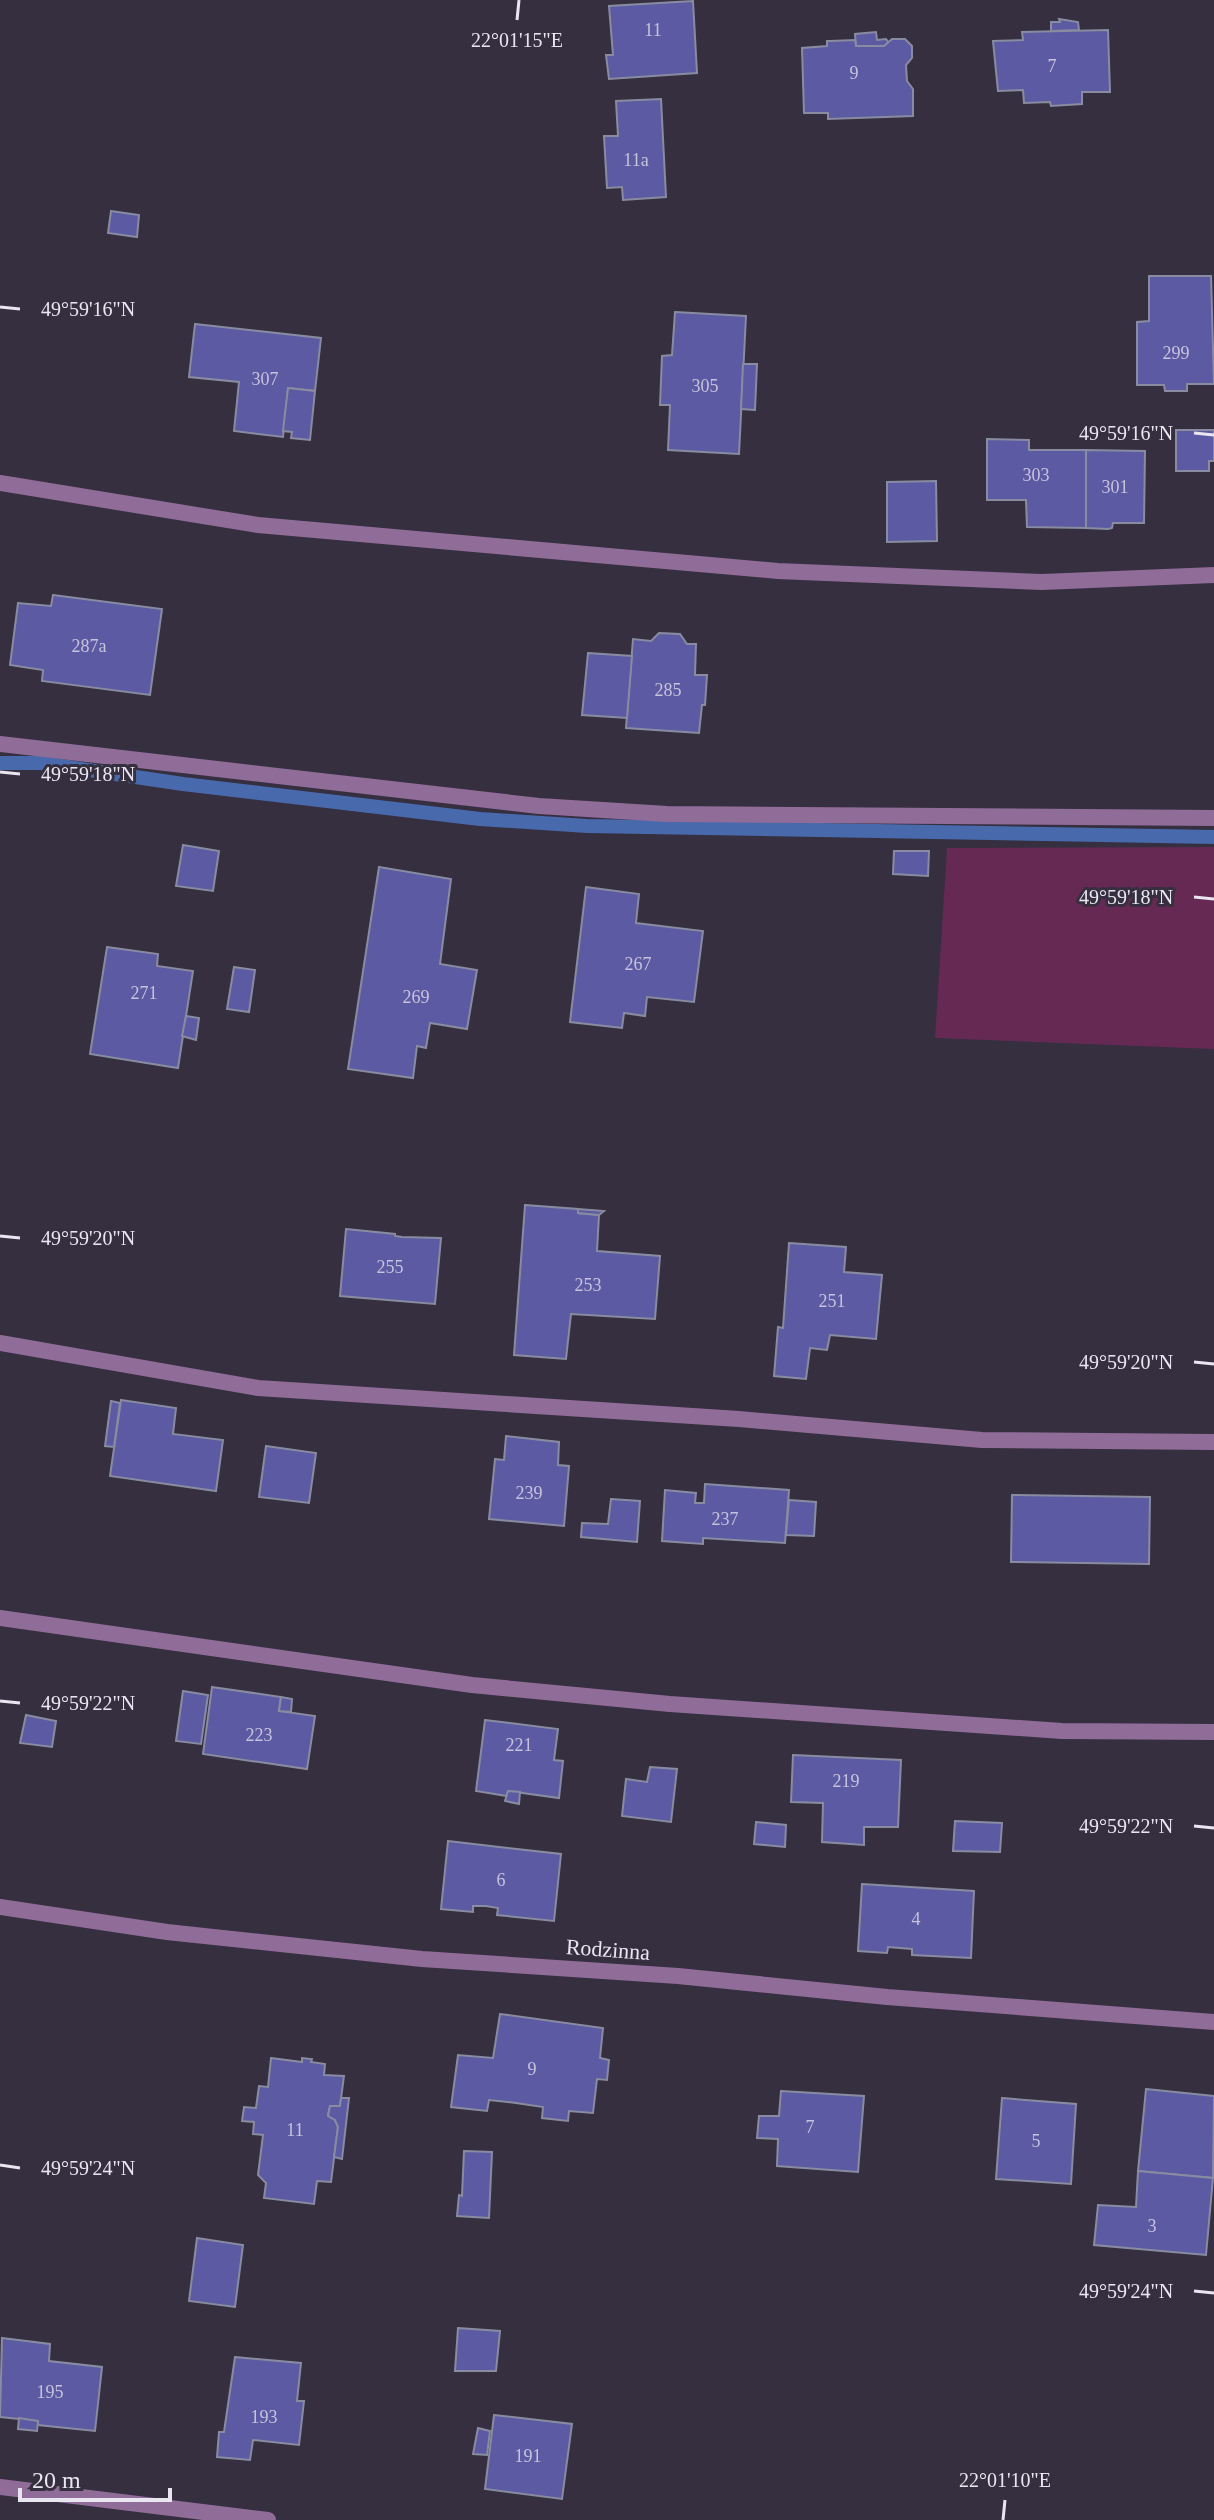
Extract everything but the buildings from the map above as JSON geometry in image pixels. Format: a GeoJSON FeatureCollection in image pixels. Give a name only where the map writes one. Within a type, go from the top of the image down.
{"type":"FeatureCollection","features":[{"type":"Feature","properties":{"kind":"street"},"geometry":{"type":"LineString","coordinates":[[0,483],[258,525],[778,571],[1042,582],[1214,575]]}},
{"type":"Feature","properties":{"kind":"street"},"geometry":{"type":"LineString","coordinates":[[0,744],[539,806],[667,814],[1214,818]]}},
{"type":"Feature","properties":{"kind":"street"},"geometry":{"type":"LineString","coordinates":[[0,1343],[258,1388],[739,1419],[982,1440],[1214,1442]]}},
{"type":"Feature","properties":{"kind":"street"},"geometry":{"type":"LineString","coordinates":[[0,1618],[472,1685],[655,1703],[1062,1731],[1214,1732]]}},
{"type":"Feature","properties":{"kind":"street","name":"Rodzinna"},"geometry":{"type":"LineString","coordinates":[[0,1907],[167,1932],[422,1959],[678,1976],[887,1997],[1214,2022]]}},
{"type":"Feature","properties":{"kind":"street"},"geometry":{"type":"LineString","coordinates":[[0,2487],[268,2520]]}},
{"type":"Feature","properties":{"kind":"shaded area"},"geometry":{"type":"Polygon","coordinates":[[[1214,847],[1214,1049],[935,1038],[947,848],[1214,847]]]}},
{"type":"Feature","properties":{"kind":"waterway"},"geometry":{"type":"LineString","coordinates":[[0,763],[41,763],[183,784],[480,819],[587,826],[1214,837]]}}]}
